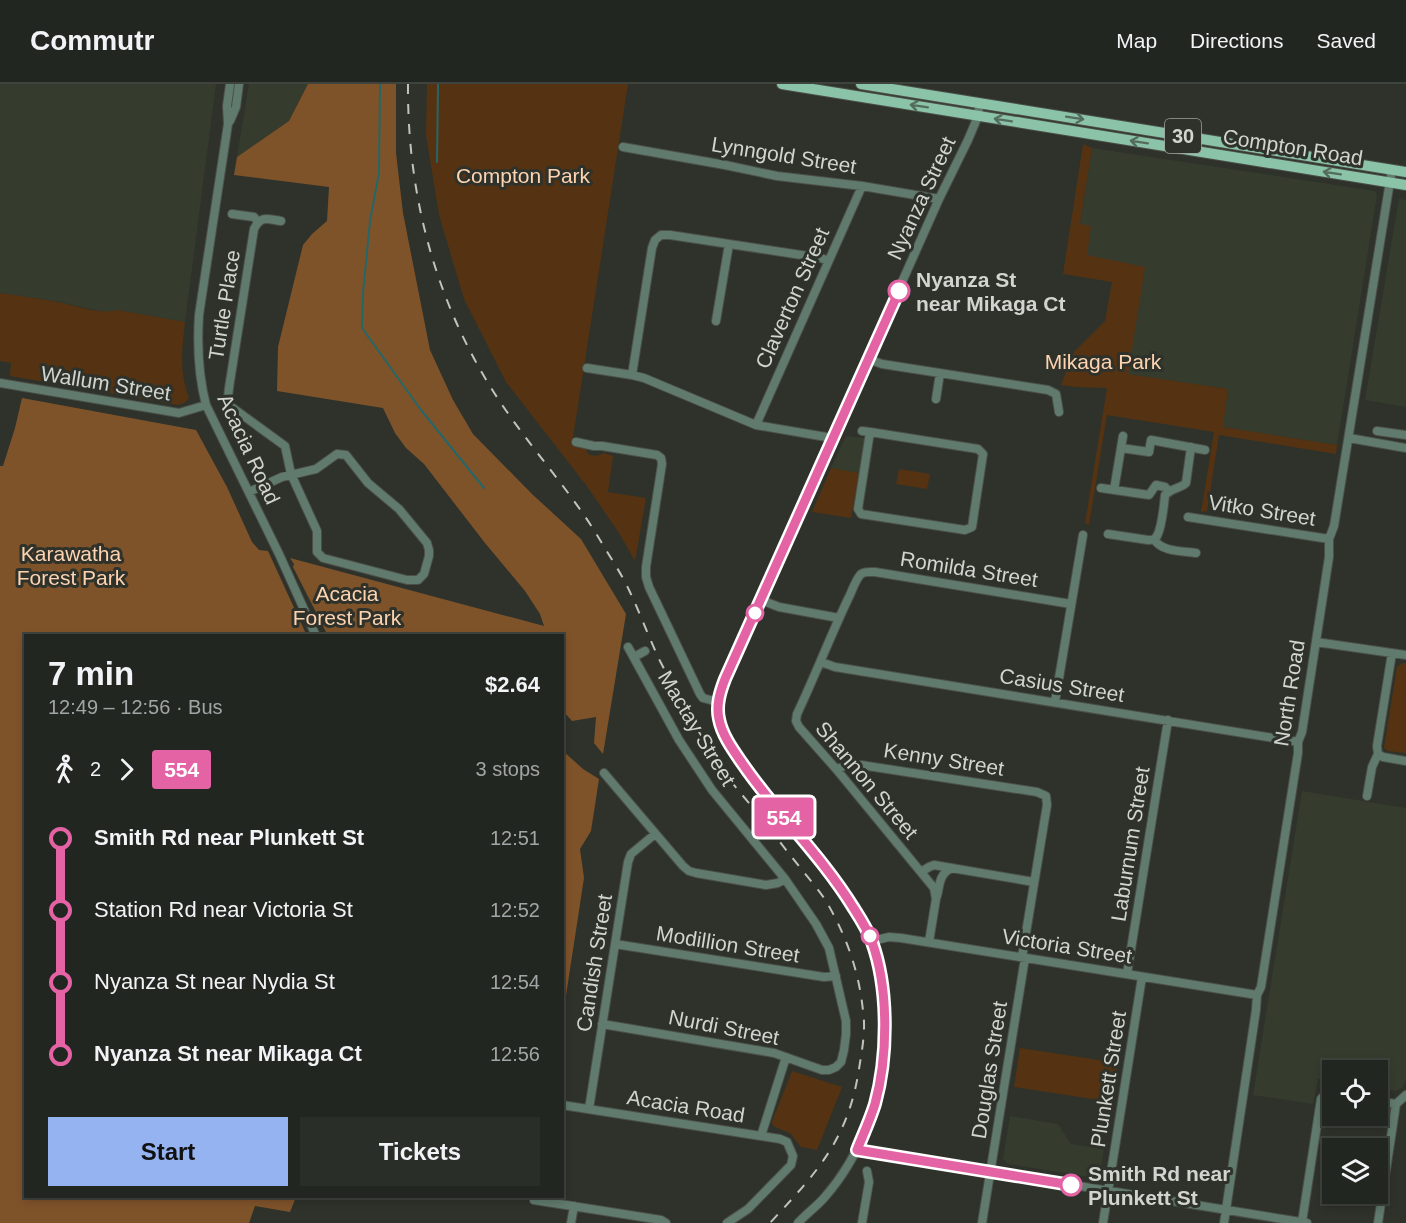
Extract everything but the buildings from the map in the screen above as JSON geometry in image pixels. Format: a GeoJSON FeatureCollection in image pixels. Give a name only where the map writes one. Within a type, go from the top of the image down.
{"type":"FeatureCollection","features":[{"type":"Feature","properties":{"kind":"main road","name":"Compton Road"},"geometry":{"type":"LineString","coordinates":[[782,84],[1406,185]]}},
{"type":"Feature","properties":{"kind":"main road","name":"Compton Road"},"geometry":{"type":"LineString","coordinates":[[861,84],[1406,172]]}},
{"type":"Feature","properties":{"kind":"street","name":"Acacia Road"},"geometry":{"type":"LineString","coordinates":[[230,84],[227,106],[228,124],[198,329],[198,368],[206,405],[286,568],[315,634]]}},
{"type":"Feature","properties":{"kind":"street","name":"Acacia Road"},"geometry":{"type":"LineString","coordinates":[[228,124],[236,107],[239,84]]}},
{"type":"Feature","properties":{"kind":"street","name":"Nyanza Street"},"geometry":{"type":"LineString","coordinates":[[718,702],[725,679],[832,438],[939,199],[968,140],[980,104]]}},
{"type":"Feature","properties":{"kind":"street","name":"Lynngold Street"},"geometry":{"type":"LineString","coordinates":[[623,147],[777,176],[862,186],[939,199]]}},
{"type":"Feature","properties":{"kind":"street","name":"North Road"},"geometry":{"type":"LineString","coordinates":[[1224,1223],[1257,995],[1261,987],[1298,742],[1302,732],[1316,642],[1329,557],[1329,539],[1334,526],[1349,438],[1392,169]]}},
{"type":"Feature","properties":{"kind":"street","name":"Claverton Street"},"geometry":{"type":"LineString","coordinates":[[756,425],[862,186]]}},
{"type":"Feature","properties":{"kind":"street"},"geometry":{"type":"LineString","coordinates":[[232,214],[254,217],[258,222],[264,219],[281,221]]}},
{"type":"Feature","properties":{"kind":"street","name":"Turtle Place"},"geometry":{"type":"LineString","coordinates":[[258,222],[254,229],[228,403],[233,410],[285,446],[291,474]]}},
{"type":"Feature","properties":{"kind":"street"},"geometry":{"type":"LineString","coordinates":[[632,375],[652,248],[655,240],[661,235],[821,258],[828,261]]}},
{"type":"Feature","properties":{"kind":"street"},"geometry":{"type":"LineString","coordinates":[[716,321],[729,244]]}},
{"type":"Feature","properties":{"kind":"street"},"geometry":{"type":"LineString","coordinates":[[868,359],[882,364],[940,374],[1048,390],[1056,394],[1059,412]]}},
{"type":"Feature","properties":{"kind":"street"},"geometry":{"type":"LineString","coordinates":[[587,368],[644,378],[756,425],[832,438]]}},
{"type":"Feature","properties":{"kind":"street"},"geometry":{"type":"LineString","coordinates":[[936,399],[940,374]]}},
{"type":"Feature","properties":{"kind":"street","name":"Wallum Street"},"geometry":{"type":"LineString","coordinates":[[0,383],[179,413],[206,405]]}},
{"type":"Feature","properties":{"kind":"street"},"geometry":{"type":"LineString","coordinates":[[1377,430],[1406,435]]}},
{"type":"Feature","properties":{"kind":"street"},"geometry":{"type":"LineString","coordinates":[[866,432],[981,451],[983,454],[972,526],[965,530],[861,514],[858,509],[866,432]]}},
{"type":"Feature","properties":{"kind":"street"},"geometry":{"type":"LineString","coordinates":[[1114,490],[1123,436]]}},
{"type":"Feature","properties":{"kind":"street"},"geometry":{"type":"LineString","coordinates":[[1349,438],[1406,448]]}},
{"type":"Feature","properties":{"kind":"street"},"geometry":{"type":"LineString","coordinates":[[1121,448],[1149,452],[1151,440],[1205,450]]}},
{"type":"Feature","properties":{"kind":"street"},"geometry":{"type":"LineString","coordinates":[[576,442],[657,455],[661,458],[662,464],[646,567],[649,587],[700,694],[703,698],[718,702],[719,721],[733,750],[767,797],[832,876],[860,918],[872,941],[880,974],[884,1014],[883,1060],[874,1106],[857,1150],[823,1198],[798,1223]]}},
{"type":"Feature","properties":{"kind":"street"},"geometry":{"type":"LineString","coordinates":[[1108,534],[1148,540],[1157,536],[1165,495],[1186,483],[1191,447]]}},
{"type":"Feature","properties":{"kind":"street"},"geometry":{"type":"LineString","coordinates":[[249,492],[282,477],[291,474],[316,469],[337,454],[346,455],[368,483],[399,509],[427,543],[429,556],[421,578],[407,580],[319,555],[316,549],[317,531],[291,474]]}},
{"type":"Feature","properties":{"kind":"street"},"geometry":{"type":"LineString","coordinates":[[1101,488],[1149,495],[1156,485],[1165,487],[1169,491]]}},
{"type":"Feature","properties":{"kind":"street","name":"Vitko Street"},"geometry":{"type":"LineString","coordinates":[[1188,517],[1329,539]]}},
{"type":"Feature","properties":{"kind":"street"},"geometry":{"type":"LineString","coordinates":[[1056,702],[1083,535]]}},
{"type":"Feature","properties":{"kind":"street"},"geometry":{"type":"LineString","coordinates":[[1154,539],[1161,548],[1196,553]]}},
{"type":"Feature","properties":{"kind":"street","name":"Romilda Street"},"geometry":{"type":"LineString","coordinates":[[862,573],[875,572],[1071,604]]}},
{"type":"Feature","properties":{"kind":"street","name":"Shannon Street"},"geometry":{"type":"LineString","coordinates":[[862,573],[839,618],[796,721],[924,875],[935,889],[936,899]]}},
{"type":"Feature","properties":{"kind":"street"},"geometry":{"type":"LineString","coordinates":[[760,600],[779,607],[839,618]]}},
{"type":"Feature","properties":{"kind":"street"},"geometry":{"type":"LineString","coordinates":[[1316,642],[1406,655]]}},
{"type":"Feature","properties":{"kind":"street","name":"Mactay Street"},"geometry":{"type":"LineString","coordinates":[[628,647],[680,740],[712,790],[785,879],[824,938],[832,958],[846,1021],[844,1050],[841,1062],[836,1067]]}},
{"type":"Feature","properties":{"kind":"street","name":"Mactay Street"},"geometry":{"type":"LineString","coordinates":[[634,657],[645,651]]}},
{"type":"Feature","properties":{"kind":"street"},"geometry":{"type":"LineString","coordinates":[[1367,796],[1372,766],[1378,754],[1377,746],[1392,653]]}},
{"type":"Feature","properties":{"kind":"street","name":"Casius Street"},"geometry":{"type":"LineString","coordinates":[[821,662],[835,667],[1298,742]]}},
{"type":"Feature","properties":{"kind":"street","name":"Laburnum Street"},"geometry":{"type":"LineString","coordinates":[[1127,974],[1168,720]]}},
{"type":"Feature","properties":{"kind":"street"},"geometry":{"type":"LineString","coordinates":[[1378,754],[1406,761]]}},
{"type":"Feature","properties":{"kind":"street","name":"Kenny Street"},"geometry":{"type":"LineString","coordinates":[[837,770],[845,765],[861,765],[1037,792],[1046,796]]}},
{"type":"Feature","properties":{"kind":"street"},"geometry":{"type":"LineString","coordinates":[[604,773],[689,871],[766,885],[785,879]]}},
{"type":"Feature","properties":{"kind":"street","name":"Douglas Street"},"geometry":{"type":"LineString","coordinates":[[982,1223],[1047,805],[1046,796]]}},
{"type":"Feature","properties":{"kind":"street","name":"Candish Street"},"geometry":{"type":"LineString","coordinates":[[589,1109],[628,862],[631,854],[655,834]]}},
{"type":"Feature","properties":{"kind":"street"},"geometry":{"type":"LineString","coordinates":[[910,858],[919,863],[1034,882]]}},
{"type":"Feature","properties":{"kind":"street"},"geometry":{"type":"LineString","coordinates":[[924,875],[929,867],[934,865]]}},
{"type":"Feature","properties":{"kind":"street"},"geometry":{"type":"LineString","coordinates":[[924,875],[950,868]]}},
{"type":"Feature","properties":{"kind":"street"},"geometry":{"type":"LineString","coordinates":[[929,942],[942,875],[950,868]]}},
{"type":"Feature","properties":{"kind":"street","name":"Victoria Street"},"geometry":{"type":"LineString","coordinates":[[872,941],[889,937],[929,942],[1257,995]]}},
{"type":"Feature","properties":{"kind":"street","name":"Modillion Street"},"geometry":{"type":"LineString","coordinates":[[615,944],[824,977],[836,976]]}},
{"type":"Feature","properties":{"kind":"street","name":"Plunkett Street"},"geometry":{"type":"LineString","coordinates":[[1103,1223],[1142,977]]}},
{"type":"Feature","properties":{"kind":"street","name":"Nurdi Street"},"geometry":{"type":"LineString","coordinates":[[602,1024],[774,1053],[822,1070],[836,1067]]}},
{"type":"Feature","properties":{"kind":"street"},"geometry":{"type":"LineString","coordinates":[[761,1136],[786,1057]]}},
{"type":"Feature","properties":{"kind":"street"},"geometry":{"type":"LineString","coordinates":[[1378,1223],[1396,1104],[1406,1095]]}},
{"type":"Feature","properties":{"kind":"street"},"geometry":{"type":"LineString","coordinates":[[857,1150],[1304,1223],[1322,1098]]}},
{"type":"Feature","properties":{"kind":"street"},"geometry":{"type":"LineString","coordinates":[[1388,1103],[1396,1104]]}},
{"type":"Feature","properties":{"kind":"street","name":"Acacia Road"},"geometry":{"type":"LineString","coordinates":[[564,1105],[780,1139],[787,1142],[793,1156],[791,1166],[748,1209],[727,1223]]}},
{"type":"Feature","properties":{"kind":"street"},"geometry":{"type":"LineString","coordinates":[[862,1223],[868,1182],[867,1171]]}},
{"type":"Feature","properties":{"kind":"street"},"geometry":{"type":"LineString","coordinates":[[534,1200],[661,1220],[666,1223]]}},
{"type":"Feature","properties":{"kind":"street"},"geometry":{"type":"LineString","coordinates":[[571,1223],[574,1206]]}},
{"type":"Feature","properties":{"kind":"shaded area"},"geometry":{"type":"Polygon","coordinates":[[[0,84],[216,84],[185,322],[117,310],[100,311],[55,301],[0,293],[0,84]]]}},
{"type":"Feature","properties":{"kind":"shaded area"},"geometry":{"type":"Polygon","coordinates":[[[249,84],[308,84],[289,121],[237,157],[249,84]]]}},
{"type":"Feature","properties":{"kind":"shaded area"},"geometry":{"type":"Polygon","coordinates":[[[1092,148],[1375,191],[1377,195],[1337,445],[1222,427],[1228,389],[1127,374],[1145,267],[1087,256],[1080,225],[1092,148]]]}},
{"type":"Feature","properties":{"kind":"shaded area"},"geometry":{"type":"Polygon","coordinates":[[[1399,199],[1406,200],[1406,407],[1365,400],[1399,199]]]}},
{"type":"Feature","properties":{"kind":"shaded area"},"geometry":{"type":"Polygon","coordinates":[[[846,436],[865,438],[859,473],[831,468],[846,436]]]}},
{"type":"Feature","properties":{"kind":"shaded area"},"geometry":{"type":"Polygon","coordinates":[[[1302,791],[1406,808],[1406,1079],[1403,1087],[1396,1091],[1388,1090],[1388,1060],[1322,1060],[1322,1080],[1318,1079],[1313,1104],[1253,1095],[1302,791]]]}},
{"type":"Feature","properties":{"kind":"shaded area"},"geometry":{"type":"Polygon","coordinates":[[[1010,1116],[1058,1124],[1071,1144],[1104,1149],[1100,1175],[1096,1178],[1008,1164],[1003,1159],[1010,1116]]]}},
{"type":"Feature","properties":{"kind":"green space","name":"Acacia Forest Park"},"geometry":{"type":"Polygon","coordinates":[[[308,84],[396,84],[396,153],[403,213],[430,350],[453,400],[473,434],[532,494],[581,539],[626,614],[603,754],[594,743],[596,717],[572,721],[564,712],[564,634],[327,634],[293,567],[294,564],[290,558],[544,626],[540,614],[525,591],[424,464],[406,448],[395,433],[383,408],[277,391],[278,347],[303,245],[327,221],[329,187],[234,175],[237,157],[289,121],[308,84]]]}},
{"type":"Feature","properties":{"kind":"green space","name":"Compton Park"},"geometry":{"type":"Polygon","coordinates":[[[427,84],[628,84],[572,444],[586,447],[587,453],[591,455],[604,453],[613,456],[608,492],[646,498],[635,561],[586,485],[506,382],[464,299],[439,215],[426,135],[427,84]]]}},
{"type":"Feature","properties":{"kind":"green space","name":"Mikaga Park"},"geometry":{"type":"Polygon","coordinates":[[[1083,144],[1092,148],[1080,224],[1091,226],[1087,255],[1145,267],[1128,374],[1228,389],[1223,427],[1337,445],[1336,454],[1219,435],[1207,511],[1201,512],[1214,432],[1107,415],[1089,525],[1085,523],[1107,388],[1061,385],[1073,353],[1105,321],[1112,282],[1063,274],[1083,144]]]}},
{"type":"Feature","properties":{"kind":"green space"},"geometry":{"type":"Polygon","coordinates":[[[0,293],[95,310],[117,310],[185,322],[182,351],[189,398],[179,405],[10,376],[11,363],[0,361],[0,293]]]}},
{"type":"Feature","properties":{"kind":"green space","name":"Karawatha Forest Park"},"geometry":{"type":"Polygon","coordinates":[[[22,398],[196,430],[227,487],[252,542],[259,550],[268,551],[306,634],[24,634],[24,1198],[296,1198],[290,1212],[255,1206],[249,1223],[0,1223],[0,466],[3,466],[22,398]]]}},
{"type":"Feature","properties":{"kind":"green space"},"geometry":{"type":"Polygon","coordinates":[[[831,468],[859,473],[851,518],[812,512],[831,468]]]}},
{"type":"Feature","properties":{"kind":"green space"},"geometry":{"type":"Polygon","coordinates":[[[899,469],[930,474],[927,489],[896,484],[899,469]]]}},
{"type":"Feature","properties":{"kind":"green space"},"geometry":{"type":"Polygon","coordinates":[[[1406,663],[1406,753],[1388,751],[1384,748],[1397,667],[1406,663]]]}},
{"type":"Feature","properties":{"kind":"green space"},"geometry":{"type":"Polygon","coordinates":[[[564,752],[583,769],[599,779],[591,831],[580,849],[584,878],[564,1008],[564,752]]]}},
{"type":"Feature","properties":{"kind":"green space"},"geometry":{"type":"Polygon","coordinates":[[[1020,1048],[1118,1063],[1112,1102],[1014,1087],[1020,1048]]]}},
{"type":"Feature","properties":{"kind":"green space"},"geometry":{"type":"Polygon","coordinates":[[[792,1071],[842,1087],[817,1150],[801,1147],[790,1133],[773,1126],[772,1122],[792,1071]]]}},
{"type":"Feature","properties":{"kind":"waterway"},"geometry":{"type":"LineString","coordinates":[[380,84],[379,173],[370,221],[362,328],[421,410],[484,488]]}},
{"type":"Feature","properties":{"kind":"waterway"},"geometry":{"type":"LineString","coordinates":[[437,162],[438,84]]}},
{"type":"Feature","properties":{"kind":"railway"},"geometry":{"type":"LineString","coordinates":[[408,84],[409,129],[422,217],[433,260],[466,342],[487,381],[512,419],[582,512],[617,568],[660,661],[708,747],[732,783],[823,897],[840,927],[850,954],[858,982],[864,1018],[863,1040],[854,1094],[847,1116],[828,1153],[816,1171],[770,1223]]}},
{"type":"Feature","properties":{"kind":"bus line","name":"554"},"geometry":{"type":"LineString","coordinates":[[899,291],[725,679],[718,702],[719,721],[733,750],[750,774],[842,890],[864,926],[876,953],[884,1014],[883,1060],[874,1106],[857,1150],[1071,1185]]}},
{"type":"Feature","properties":{"kind":"place","name":"Nyanza St near Mikaga Ct"},"geometry":{"type":"Point","coordinates":[899,291]}},
{"type":"Feature","properties":{"kind":"place","name":"Smith Rd near Plunkett St"},"geometry":{"type":"Point","coordinates":[1071,1185]}}]}
